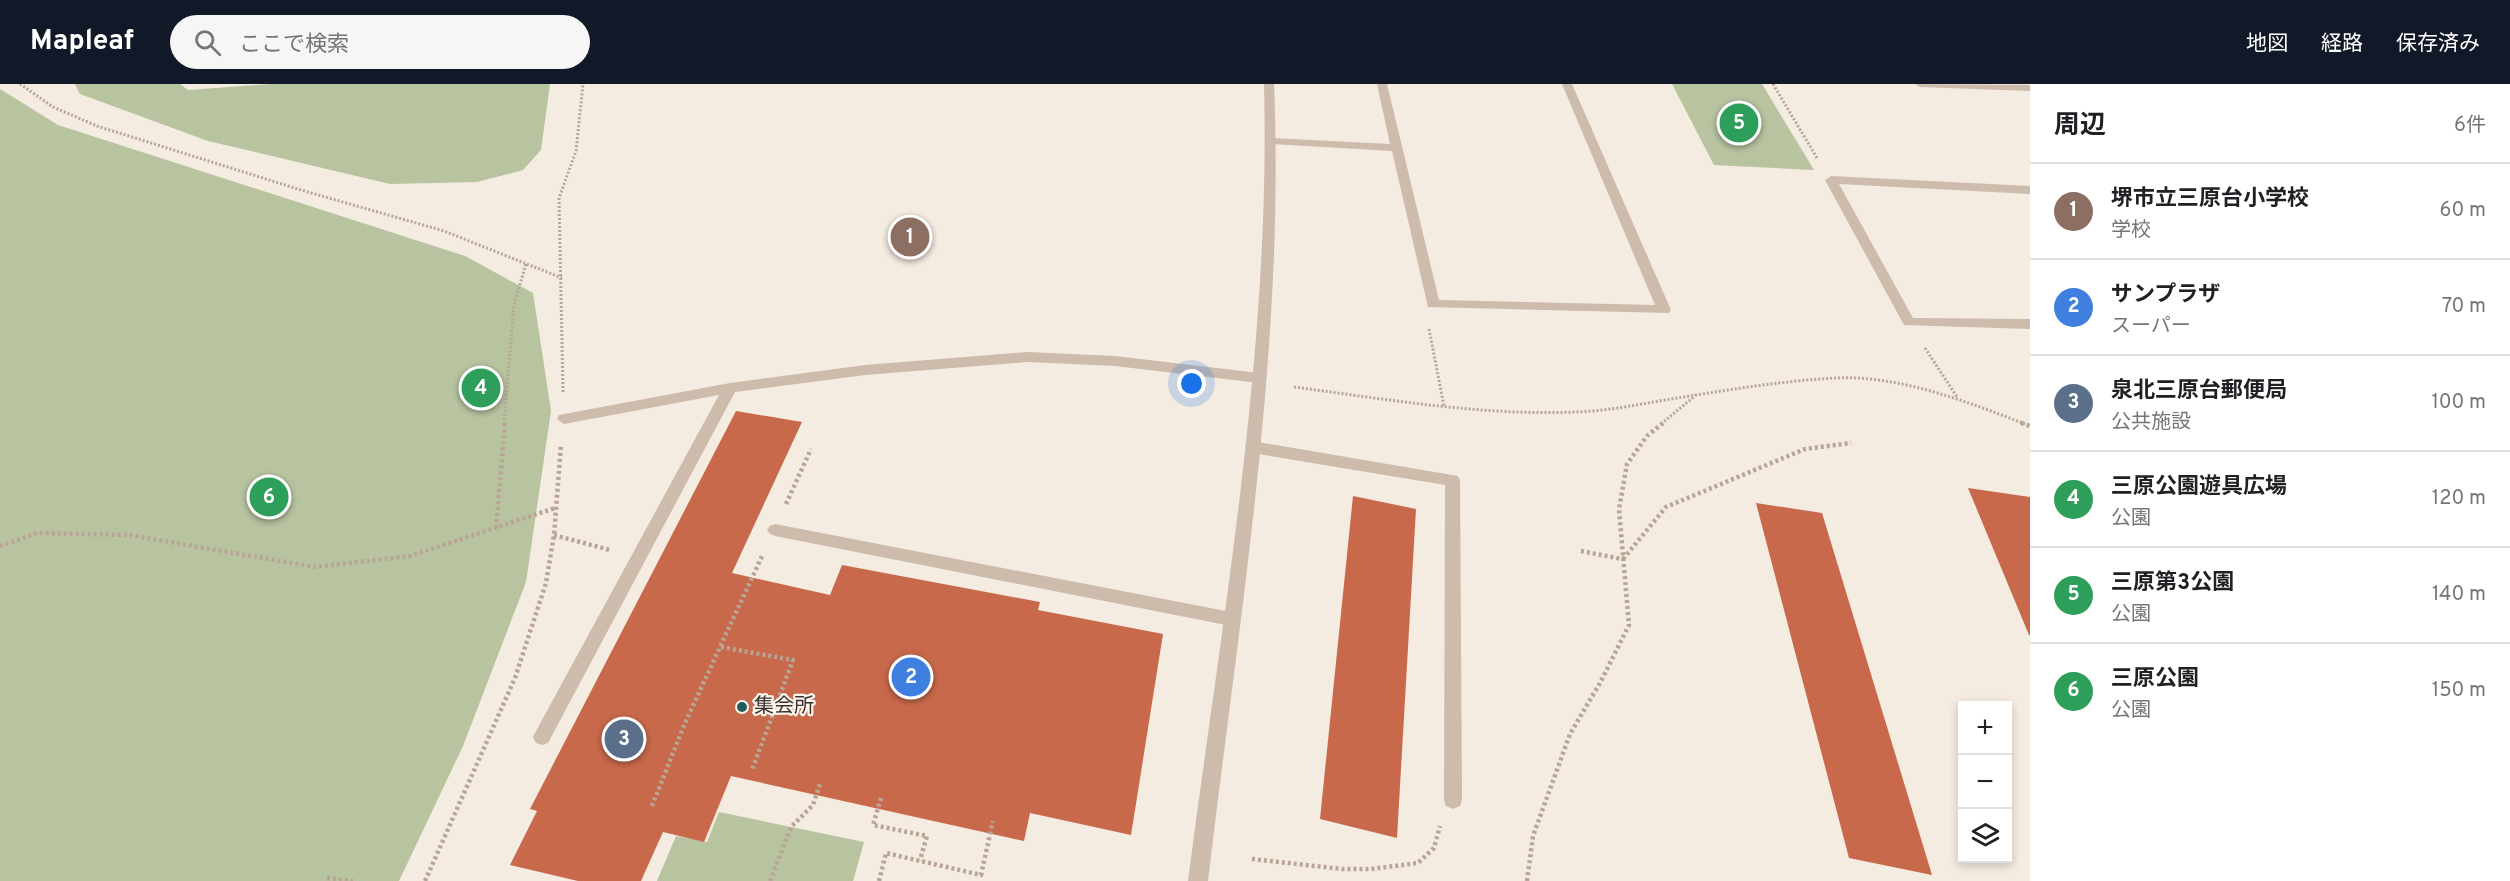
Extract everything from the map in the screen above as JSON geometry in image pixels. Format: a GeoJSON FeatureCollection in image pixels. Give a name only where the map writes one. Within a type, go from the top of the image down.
{"type":"FeatureCollection","features":[{"type":"Feature","properties":{"kind":"street"},"geometry":{"type":"LineString","coordinates":[[1197,881],[1259,378],[1268,268],[1272,141],[1269,84]]}},
{"type":"Feature","properties":{"kind":"street"},"geometry":{"type":"LineString","coordinates":[[1382,84],[1395,148],[1433,303],[1664,310],[1567,84]]}},
{"type":"Feature","properties":{"kind":"street"},"geometry":{"type":"LineString","coordinates":[[1920,84],[2030,88]]}},
{"type":"Feature","properties":{"kind":"street"},"geometry":{"type":"LineString","coordinates":[[1272,141],[1395,148]]}},
{"type":"Feature","properties":{"kind":"street"},"geometry":{"type":"LineString","coordinates":[[1831,180],[2030,190]]}},
{"type":"Feature","properties":{"kind":"street"},"geometry":{"type":"LineString","coordinates":[[1831,180],[1910,322],[2030,324]]}},
{"type":"Feature","properties":{"kind":"street"},"geometry":{"type":"LineString","coordinates":[[564,419],[730,388],[865,370],[1028,357],[1115,362],[1259,378]]}},
{"type":"Feature","properties":{"kind":"street"},"geometry":{"type":"LineString","coordinates":[[542,737],[730,388]]}},
{"type":"Feature","properties":{"kind":"street"},"geometry":{"type":"LineString","coordinates":[[1252,447],[1453,480],[1453,800]]}},
{"type":"Feature","properties":{"kind":"street"},"geometry":{"type":"LineString","coordinates":[[775,530],[1231,619]]}},
{"type":"Feature","properties":{"kind":"path"},"geometry":{"type":"LineString","coordinates":[[20,84],[53,106],[97,126],[302,190],[444,231],[562,278]]}},
{"type":"Feature","properties":{"kind":"path"},"geometry":{"type":"LineString","coordinates":[[425,881],[515,678],[546,583],[554,535],[564,419],[560,198],[576,151],[583,84]]}},
{"type":"Feature","properties":{"kind":"path"},"geometry":{"type":"LineString","coordinates":[[1773,84],[1831,180]]}},
{"type":"Feature","properties":{"kind":"path"},"geometry":{"type":"LineString","coordinates":[[496,528],[514,305],[526,264]]}},
{"type":"Feature","properties":{"kind":"path"},"geometry":{"type":"LineString","coordinates":[[1433,303],[1427,318],[1444,406]]}},
{"type":"Feature","properties":{"kind":"path"},"geometry":{"type":"LineString","coordinates":[[1910,322],[1958,398]]}},
{"type":"Feature","properties":{"kind":"path"},"geometry":{"type":"LineString","coordinates":[[1294,387],[1444,406],[1516,412],[1594,411],[1696,395],[1838,378],[1893,383],[1958,398],[2030,426]]}},
{"type":"Feature","properties":{"kind":"path"},"geometry":{"type":"LineString","coordinates":[[1527,881],[1533,836],[1570,734],[1600,683],[1629,625],[1620,509],[1627,464],[1647,436],[1696,395]]}},
{"type":"Feature","properties":{"kind":"path"},"geometry":{"type":"LineString","coordinates":[[1623,559],[1666,507],[1805,449],[1851,443]]}},
{"type":"Feature","properties":{"kind":"path"},"geometry":{"type":"LineString","coordinates":[[652,806],[685,723],[811,449]]}},
{"type":"Feature","properties":{"kind":"path"},"geometry":{"type":"LineString","coordinates":[[0,546],[37,533],[129,535],[315,567],[410,556],[555,508]]}},
{"type":"Feature","properties":{"kind":"path"},"geometry":{"type":"LineString","coordinates":[[554,535],[595,545]]}},
{"type":"Feature","properties":{"kind":"path"},"geometry":{"type":"LineString","coordinates":[[1581,551],[1623,559]]}},
{"type":"Feature","properties":{"kind":"path"},"geometry":{"type":"LineString","coordinates":[[721,647],[793,660],[752,770]]}},
{"type":"Feature","properties":{"kind":"path"},"geometry":{"type":"LineString","coordinates":[[770,881],[790,827],[813,805],[820,784]]}},
{"type":"Feature","properties":{"kind":"path"},"geometry":{"type":"LineString","coordinates":[[881,798],[873,825],[927,836],[920,860]]}},
{"type":"Feature","properties":{"kind":"path"},"geometry":{"type":"LineString","coordinates":[[1252,859],[1342,869],[1371,869],[1418,863],[1434,848],[1444,808],[1453,800]]}},
{"type":"Feature","properties":{"kind":"path"},"geometry":{"type":"LineString","coordinates":[[879,881],[886,853],[981,875],[993,821]]}},
{"type":"Feature","properties":{"kind":"path"},"geometry":{"type":"LineString","coordinates":[[327,878],[353,881]]}},
{"type":"Feature","properties":{"kind":"green space"},"geometry":{"type":"Polygon","coordinates":[[[75,84],[180,84],[188,90],[270,84],[550,84],[541,150],[523,170],[477,182],[390,184],[208,141],[80,94],[75,84]]]}},
{"type":"Feature","properties":{"kind":"green space"},"geometry":{"type":"Polygon","coordinates":[[[1672,84],[1762,84],[1814,170],[1714,165],[1672,84]]]}},
{"type":"Feature","properties":{"kind":"green space"},"geometry":{"type":"Polygon","coordinates":[[[0,89],[58,125],[465,256],[533,293],[551,411],[526,582],[463,746],[399,881],[0,881],[0,89]]]}},
{"type":"Feature","properties":{"kind":"green space"},"geometry":{"type":"Polygon","coordinates":[[[719,812],[864,842],[853,881],[657,881],[676,836],[707,842],[719,812]]]}},
{"type":"Feature","properties":{"kind":"building"},"geometry":{"type":"Polygon","coordinates":[[[736,411],[802,422],[732,573],[830,595],[842,565],[1040,602],[1038,610],[1163,634],[1131,835],[1030,813],[1024,841],[731,776],[704,842],[663,832],[641,881],[578,881],[510,865],[537,811],[530,809],[736,411]]]}},
{"type":"Feature","properties":{"kind":"building"},"geometry":{"type":"Polygon","coordinates":[[[1968,488],[2030,497],[2030,635],[2029,635],[1968,488]]]}},
{"type":"Feature","properties":{"kind":"building"},"geometry":{"type":"Polygon","coordinates":[[[1353,496],[1416,509],[1397,838],[1320,819],[1353,496]]]}},
{"type":"Feature","properties":{"kind":"building"},"geometry":{"type":"Polygon","coordinates":[[[1756,503],[1822,513],[1932,875],[1849,858],[1756,503]]]}},
{"type":"Feature","properties":{"kind":"place","name":"三原第3公園"},"geometry":{"type":"Point","coordinates":[1739,123]}},
{"type":"Feature","properties":{"kind":"place","name":"堺市立三原台小学校"},"geometry":{"type":"Point","coordinates":[910,237]}},
{"type":"Feature","properties":{"kind":"place","name":"三原公園遊具広場"},"geometry":{"type":"Point","coordinates":[481,388]}},
{"type":"Feature","properties":{"kind":"place","name":"三原公園"},"geometry":{"type":"Point","coordinates":[269,497]}},
{"type":"Feature","properties":{"kind":"place","name":"サンプラザ"},"geometry":{"type":"Point","coordinates":[911,677]}},
{"type":"Feature","properties":{"kind":"place","name":"集会所"},"geometry":{"type":"Point","coordinates":[742,707]}},
{"type":"Feature","properties":{"kind":"place","name":"泉北三原台郵便局"},"geometry":{"type":"Point","coordinates":[624,739]}}]}
